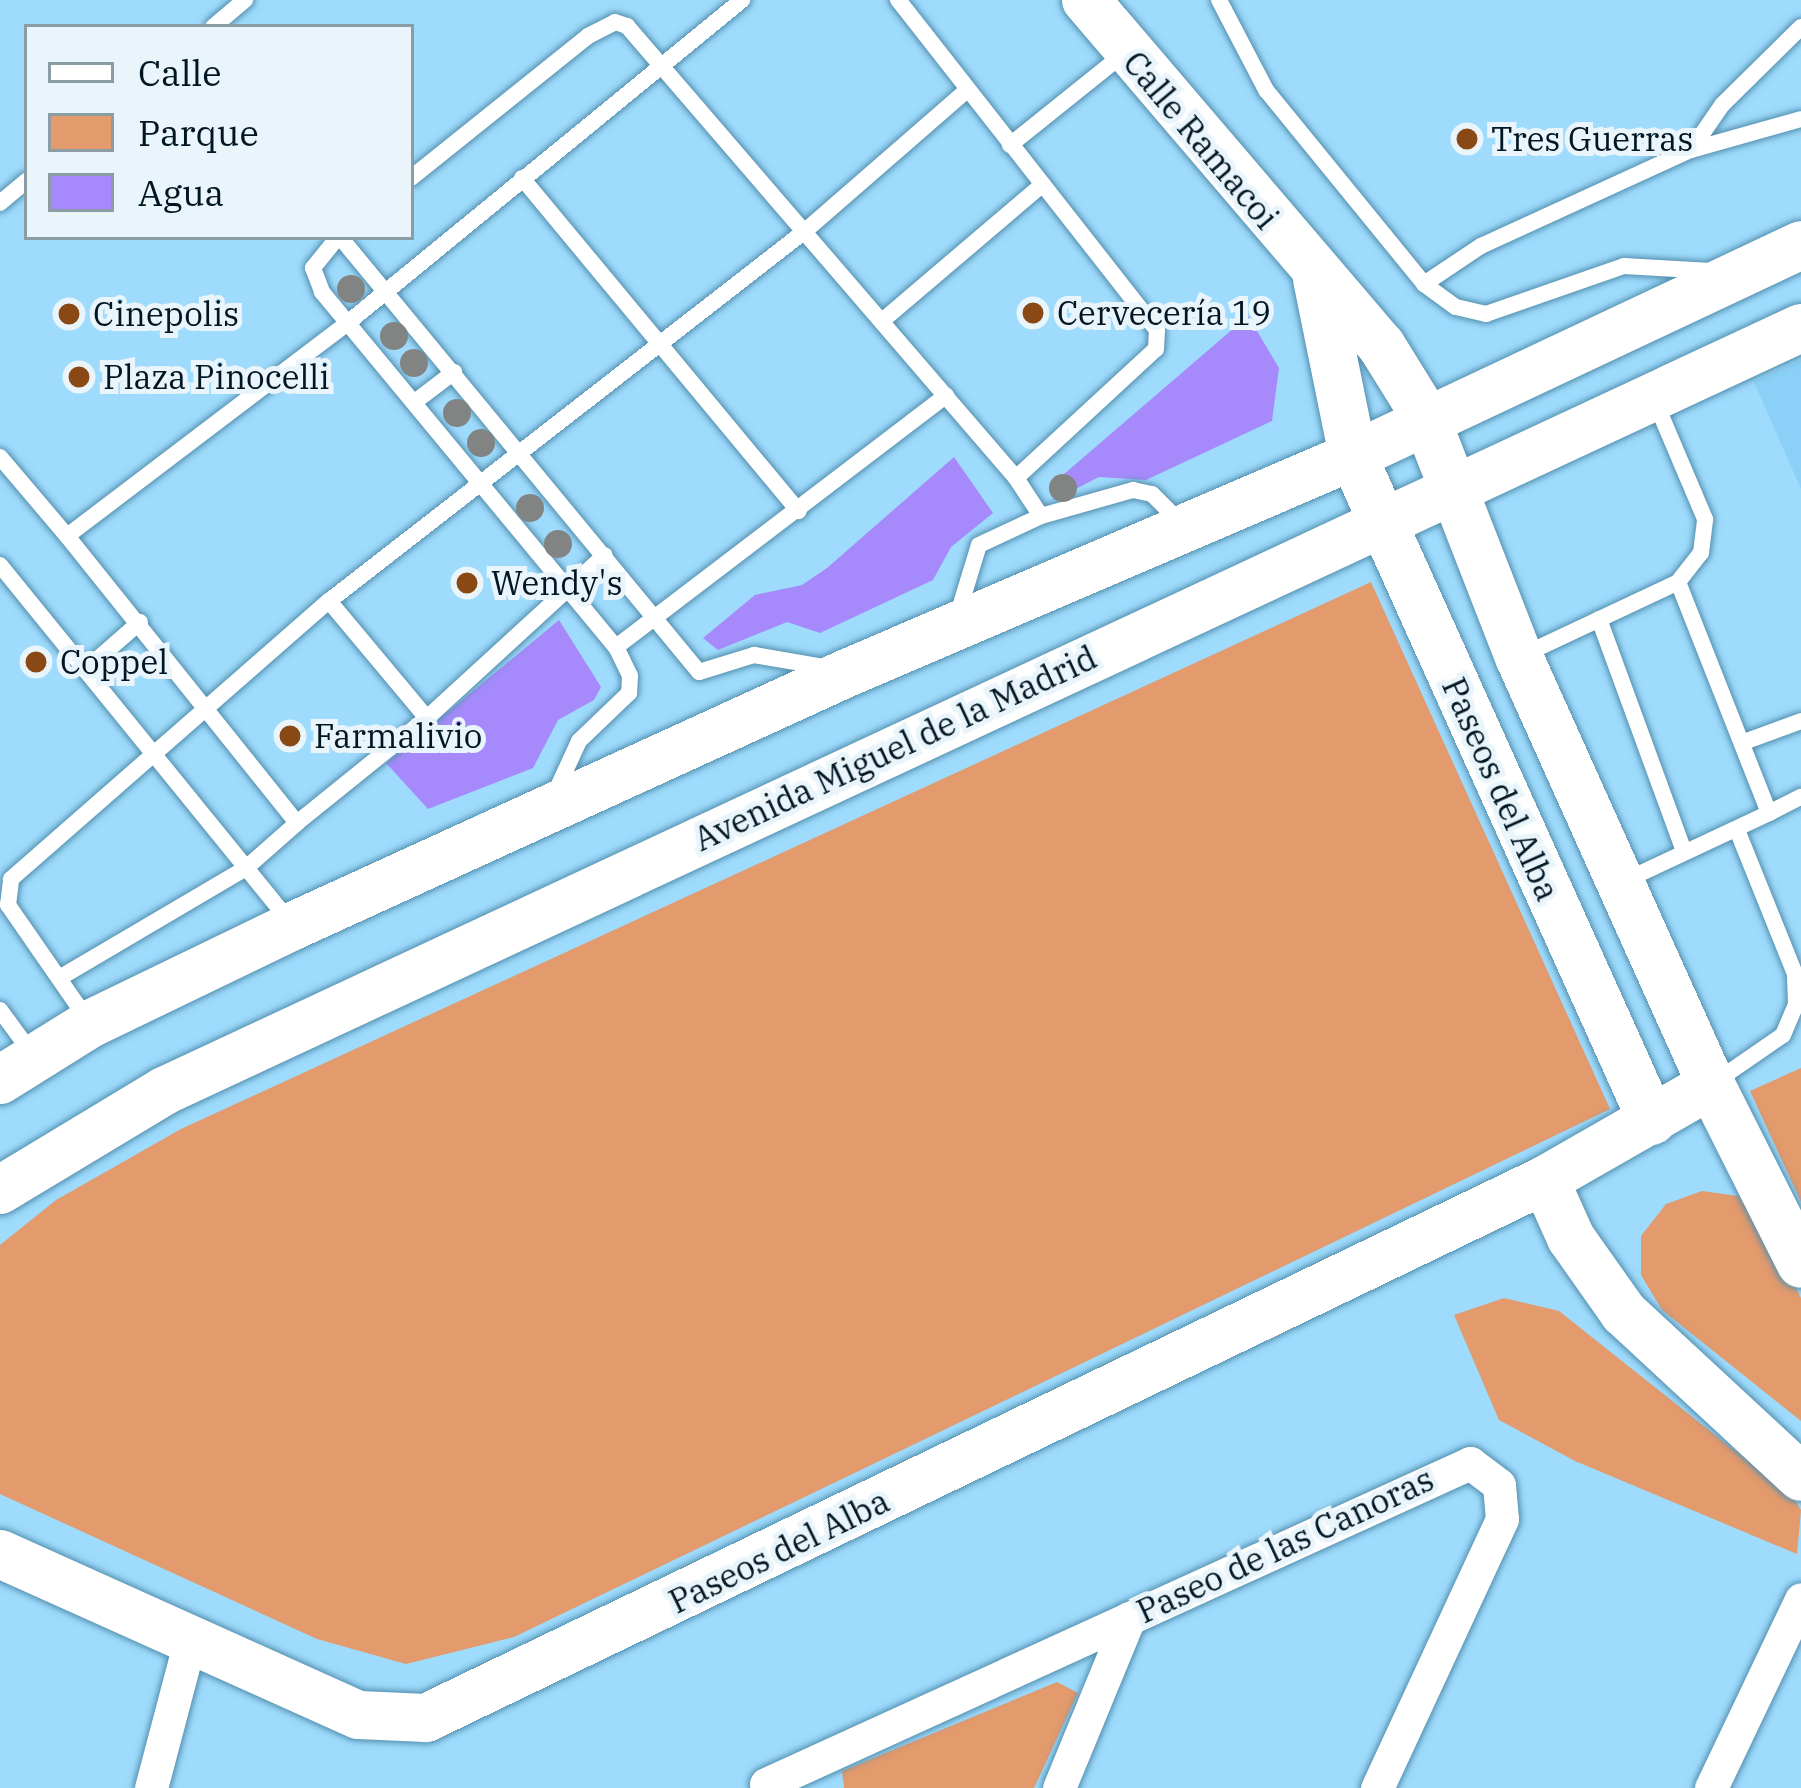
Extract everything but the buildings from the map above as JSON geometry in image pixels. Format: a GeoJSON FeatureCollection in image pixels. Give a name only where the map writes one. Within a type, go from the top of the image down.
{"type":"FeatureCollection","features":[{"type":"Feature","properties":{"kind":"street","name":"Calle Ramacoi"},"geometry":{"type":"LineString","coordinates":[[1093,3],[1127,51],[1317,279],[1381,345],[1425,416]]}},
{"type":"Feature","properties":{"kind":"street"},"geometry":{"type":"LineString","coordinates":[[17,1068],[90,1024],[293,926],[847,673],[1353,456],[1425,416],[1748,274],[1801,245]]}},
{"type":"Feature","properties":{"kind":"street","name":"Calle Ramacoi"},"geometry":{"type":"LineString","coordinates":[[1317,279],[1353,456]]}},
{"type":"Feature","properties":{"kind":"street","name":"Avenida Miguel de la Madrid"},"geometry":{"type":"LineString","coordinates":[[0,1190],[164,1091],[1801,328]]}},
{"type":"Feature","properties":{"kind":"street"},"geometry":{"type":"LineString","coordinates":[[1425,416],[1519,657],[1711,1085],[1797,1251]]}},
{"type":"Feature","properties":{"kind":"street","name":"Paseos del Alba"},"geometry":{"type":"LineString","coordinates":[[1353,456],[1652,1120]]}},
{"type":"Feature","properties":{"kind":"street","name":"Paseos del Alba"},"geometry":{"type":"LineString","coordinates":[[0,1554],[359,1714],[405,1721],[449,1711],[1545,1180],[1711,1085]]}},
{"type":"Feature","properties":{"kind":"street"},"geometry":{"type":"LineString","coordinates":[[1545,1180],[1571,1238],[1624,1313],[1801,1477]]}},
{"type":"Feature","properties":{"kind":"street","name":"Paseo de las Canoras"},"geometry":{"type":"LineString","coordinates":[[771,1786],[1456,1465],[1480,1467],[1499,1485],[1502,1519],[1377,1788]]}},
{"type":"Feature","properties":{"kind":"street"},"geometry":{"type":"LineString","coordinates":[[1711,1788],[1801,1599]]}},
{"type":"Feature","properties":{"kind":"street"},"geometry":{"type":"LineString","coordinates":[[1059,1788],[1129,1618]]}},
{"type":"Feature","properties":{"kind":"street"},"geometry":{"type":"LineString","coordinates":[[151,1788],[190,1640]]}},
{"type":"Feature","properties":{"kind":"lane"},"geometry":{"type":"LineString","coordinates":[[217,24],[245,0]]}},
{"type":"Feature","properties":{"kind":"lane"},"geometry":{"type":"LineString","coordinates":[[67,536],[350,321],[742,0]]}},
{"type":"Feature","properties":{"kind":"lane"},"geometry":{"type":"LineString","coordinates":[[898,0],[964,93],[1148,310],[1156,349],[1016,478]]}},
{"type":"Feature","properties":{"kind":"lane"},"geometry":{"type":"LineString","coordinates":[[1220,0],[1266,90],[1424,284],[1456,307],[1486,314],[1624,266],[1748,274]]}},
{"type":"Feature","properties":{"kind":"lane"},"geometry":{"type":"LineString","coordinates":[[414,176],[601,28],[627,26],[1016,478],[1041,516]]}},
{"type":"Feature","properties":{"kind":"lane"},"geometry":{"type":"LineString","coordinates":[[1691,150],[1722,105],[1801,27]]}},
{"type":"Feature","properties":{"kind":"lane"},"geometry":{"type":"LineString","coordinates":[[1010,145],[1127,51]]}},
{"type":"Feature","properties":{"kind":"lane"},"geometry":{"type":"LineString","coordinates":[[90,1024],[8,905],[6,889],[329,601],[805,231],[964,93]]}},
{"type":"Feature","properties":{"kind":"lane"},"geometry":{"type":"LineString","coordinates":[[1424,284],[1481,246],[1691,150],[1801,119]]}},
{"type":"Feature","properties":{"kind":"lane"},"geometry":{"type":"LineString","coordinates":[[522,178],[797,512]]}},
{"type":"Feature","properties":{"kind":"lane"},"geometry":{"type":"LineString","coordinates":[[0,203],[24,183]]}},
{"type":"Feature","properties":{"kind":"lane"},"geometry":{"type":"LineString","coordinates":[[882,321],[1042,184]]}},
{"type":"Feature","properties":{"kind":"lane"},"geometry":{"type":"LineString","coordinates":[[336,240],[313,268],[322,292],[616,647],[628,693],[579,741],[569,773],[538,814]]}},
{"type":"Feature","properties":{"kind":"lane"},"geometry":{"type":"LineString","coordinates":[[342,240],[521,450],[699,673],[754,655],[847,673]]}},
{"type":"Feature","properties":{"kind":"lane"},"geometry":{"type":"LineString","coordinates":[[416,400],[454,372]]}},
{"type":"Feature","properties":{"kind":"lane"},"geometry":{"type":"LineString","coordinates":[[616,647],[659,619],[946,396]]}},
{"type":"Feature","properties":{"kind":"lane"},"geometry":{"type":"LineString","coordinates":[[1519,657],[1678,583],[1701,553],[1706,519],[1654,398]]}},
{"type":"Feature","properties":{"kind":"lane"},"geometry":{"type":"LineString","coordinates":[[0,457],[208,705],[297,823]]}},
{"type":"Feature","properties":{"kind":"lane"},"geometry":{"type":"LineString","coordinates":[[954,627],[979,545],[1041,516],[1133,490],[1151,494],[1186,528]]}},
{"type":"Feature","properties":{"kind":"lane"},"geometry":{"type":"LineString","coordinates":[[61,977],[246,868],[427,718],[605,555]]}},
{"type":"Feature","properties":{"kind":"lane"},"geometry":{"type":"LineString","coordinates":[[0,565],[293,926]]}},
{"type":"Feature","properties":{"kind":"lane"},"geometry":{"type":"LineString","coordinates":[[1678,583],[1769,813]]}},
{"type":"Feature","properties":{"kind":"lane"},"geometry":{"type":"LineString","coordinates":[[329,601],[427,718]]}},
{"type":"Feature","properties":{"kind":"lane"},"geometry":{"type":"LineString","coordinates":[[1599,619],[1684,851]]}},
{"type":"Feature","properties":{"kind":"lane"},"geometry":{"type":"LineString","coordinates":[[85,670],[140,622]]}},
{"type":"Feature","properties":{"kind":"lane"},"geometry":{"type":"LineString","coordinates":[[1744,742],[1801,722]]}},
{"type":"Feature","properties":{"kind":"lane"},"geometry":{"type":"LineString","coordinates":[[1620,882],[1801,797]]}},
{"type":"Feature","properties":{"kind":"lane"},"geometry":{"type":"LineString","coordinates":[[1711,1085],[1783,1035],[1796,1005],[1795,974],[1738,830]]}},
{"type":"Feature","properties":{"kind":"lane"},"geometry":{"type":"LineString","coordinates":[[0,1010],[17,1068]]}},
{"type":"Feature","properties":{"kind":"shaded area"},"geometry":{"type":"Polygon","coordinates":[[[1801,360],[1801,489],[1754,382],[1801,360]]]}},
{"type":"Feature","properties":{"kind":"green space"},"geometry":{"type":"Polygon","coordinates":[[[1371,582],[1610,1109],[514,1637],[406,1664],[317,1639],[0,1494],[0,1245],[56,1200],[181,1129],[1371,582]]]}},
{"type":"Feature","properties":{"kind":"green space"},"geometry":{"type":"Polygon","coordinates":[[[1801,1068],[1801,1202],[1750,1091],[1801,1068]]]}},
{"type":"Feature","properties":{"kind":"green space"},"geometry":{"type":"Polygon","coordinates":[[[1702,1191],[1738,1196],[1770,1235],[1801,1298],[1801,1421],[1662,1310],[1641,1275],[1641,1236],[1666,1204],[1702,1191]]]}},
{"type":"Feature","properties":{"kind":"green space"},"geometry":{"type":"Polygon","coordinates":[[[1504,1298],[1559,1311],[1792,1496],[1801,1510],[1797,1554],[1575,1461],[1499,1420],[1454,1315],[1504,1298]]]}},
{"type":"Feature","properties":{"kind":"green space"},"geometry":{"type":"Polygon","coordinates":[[[1057,1682],[1078,1693],[1034,1788],[844,1788],[842,1771],[1057,1682]]]}},
{"type":"Feature","properties":{"kind":"water"},"geometry":{"type":"Polygon","coordinates":[[[1248,316],[1279,368],[1272,421],[1146,480],[1099,477],[1054,500],[1049,487],[1248,316]]]}},
{"type":"Feature","properties":{"kind":"water"},"geometry":{"type":"Polygon","coordinates":[[[954,457],[993,513],[951,547],[933,580],[820,633],[787,622],[718,650],[703,638],[755,595],[802,585],[827,568],[954,457]]]}},
{"type":"Feature","properties":{"kind":"water"},"geometry":{"type":"Polygon","coordinates":[[[559,620],[601,687],[594,700],[558,720],[533,768],[428,809],[386,763],[559,620]]]}},
{"type":"Feature","properties":{"kind":"place","name":"Tres Guerras"},"geometry":{"type":"Point","coordinates":[1467,139]}},
{"type":"Feature","properties":{"kind":"place","name":"Cervecería 19"},"geometry":{"type":"Point","coordinates":[1033,313]}},
{"type":"Feature","properties":{"kind":"place","name":"Cinepolis"},"geometry":{"type":"Point","coordinates":[69,314]}},
{"type":"Feature","properties":{"kind":"place","name":"Plaza Pinocelli"},"geometry":{"type":"Point","coordinates":[79,377]}},
{"type":"Feature","properties":{"kind":"place","name":"Wendy's"},"geometry":{"type":"Point","coordinates":[467,583]}},
{"type":"Feature","properties":{"kind":"place","name":"Coppel"},"geometry":{"type":"Point","coordinates":[36,662]}},
{"type":"Feature","properties":{"kind":"place","name":"Farmalivio"},"geometry":{"type":"Point","coordinates":[290,736]}}]}
